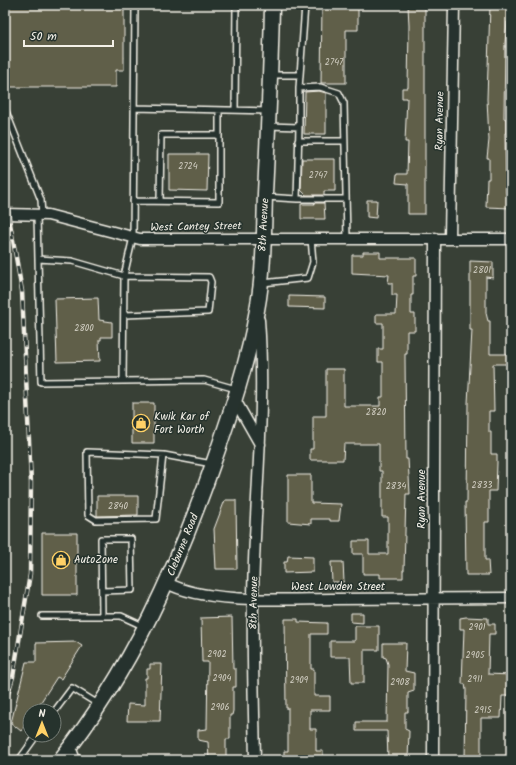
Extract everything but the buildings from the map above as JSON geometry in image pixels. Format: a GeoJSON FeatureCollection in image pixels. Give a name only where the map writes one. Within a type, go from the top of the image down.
{"type":"FeatureCollection","features":[{"type":"Feature","properties":{"kind":"main road","name":"8th Avenue"},"geometry":{"type":"LineString","coordinates":[[258,309],[264,238],[271,75],[272,5]]}},
{"type":"Feature","properties":{"kind":"main road","name":"Cleburne Road"},"geometry":{"type":"LineString","coordinates":[[60,760],[72,754],[99,705],[146,627],[167,583],[198,508],[236,395],[258,309]]}},
{"type":"Feature","properties":{"kind":"street","name":"Ryan Avenue"},"geometry":{"type":"LineString","coordinates":[[450,238],[454,5]]}},
{"type":"Feature","properties":{"kind":"street","name":"West Cantey Street"},"geometry":{"type":"LineString","coordinates":[[5,214],[40,215],[140,239],[511,239]]}},
{"type":"Feature","properties":{"kind":"street","name":"Ryan Avenue"},"geometry":{"type":"LineString","coordinates":[[433,760],[435,238]]}},
{"type":"Feature","properties":{"kind":"street","name":"8th Avenue"},"geometry":{"type":"LineString","coordinates":[[255,760],[253,599],[261,445],[262,361],[258,309]]}},
{"type":"Feature","properties":{"kind":"street"},"geometry":{"type":"LineString","coordinates":[[236,395],[261,445]]}},
{"type":"Feature","properties":{"kind":"street","name":"West Lowden Street"},"geometry":{"type":"LineString","coordinates":[[167,583],[180,590],[207,595],[253,599],[511,598]]}},
{"type":"Feature","properties":{"kind":"lane"},"geometry":{"type":"LineString","coordinates":[[123,381],[124,276],[133,237],[135,5]]}},
{"type":"Feature","properties":{"kind":"lane"},"geometry":{"type":"LineString","coordinates":[[235,110],[236,5]]}},
{"type":"Feature","properties":{"kind":"lane"},"geometry":{"type":"LineString","coordinates":[[297,199],[299,88],[305,5]]}},
{"type":"Feature","properties":{"kind":"lane"},"geometry":{"type":"LineString","coordinates":[[271,75],[300,75]]}},
{"type":"Feature","properties":{"kind":"lane"},"geometry":{"type":"LineString","coordinates":[[299,88],[320,87],[339,93],[344,103],[347,238]]}},
{"type":"Feature","properties":{"kind":"lane"},"geometry":{"type":"LineString","coordinates":[[134,108],[269,111]]}},
{"type":"Feature","properties":{"kind":"lane"},"geometry":{"type":"LineString","coordinates":[[5,110],[41,200],[38,260],[41,382],[204,380],[236,395]]}},
{"type":"Feature","properties":{"kind":"lane"},"geometry":{"type":"LineString","coordinates":[[133,201],[219,202],[219,110]]}},
{"type":"Feature","properties":{"kind":"lane"},"geometry":{"type":"LineString","coordinates":[[268,126],[299,127]]}},
{"type":"Feature","properties":{"kind":"lane"},"geometry":{"type":"LineString","coordinates":[[160,201],[161,135],[219,135]]}},
{"type":"Feature","properties":{"kind":"lane"},"geometry":{"type":"LineString","coordinates":[[298,141],[344,141]]}},
{"type":"Feature","properties":{"kind":"lane"},"geometry":{"type":"LineString","coordinates":[[265,197],[297,199],[346,199]]}},
{"type":"Feature","properties":{"kind":"lane"},"geometry":{"type":"LineString","coordinates":[[260,283],[308,278],[312,262],[311,238]]}},
{"type":"Feature","properties":{"kind":"lane"},"geometry":{"type":"LineString","coordinates":[[38,260],[72,261],[124,276],[209,277],[211,282],[208,312],[124,315]]}},
{"type":"Feature","properties":{"kind":"lane"},"geometry":{"type":"LineString","coordinates":[[164,455],[156,519],[96,520],[88,514],[87,452],[164,455],[213,464]]}},
{"type":"Feature","properties":{"kind":"lane"},"geometry":{"type":"LineString","coordinates":[[102,591],[132,590],[131,539],[101,539],[102,616]]}},
{"type":"Feature","properties":{"kind":"lane"},"geometry":{"type":"LineString","coordinates":[[42,616],[121,616],[146,627]]}},
{"type":"Feature","properties":{"kind":"lane"},"geometry":{"type":"LineString","coordinates":[[61,703],[72,688],[99,705]]}},
{"type":"Feature","properties":{"kind":"lane"},"geometry":{"type":"LineString","coordinates":[[19,760],[31,743]]}},
{"type":"Feature","properties":{"kind":"railway"},"geometry":{"type":"LineString","coordinates":[[5,195],[22,291],[31,483],[30,574],[13,677],[5,703]]}},
{"type":"Feature","properties":{"kind":"place","name":"Kwik Kar of Fort Worth"},"geometry":{"type":"Point","coordinates":[141,423]}},
{"type":"Feature","properties":{"kind":"place","name":"AutoZone"},"geometry":{"type":"Point","coordinates":[61,560]}}]}
